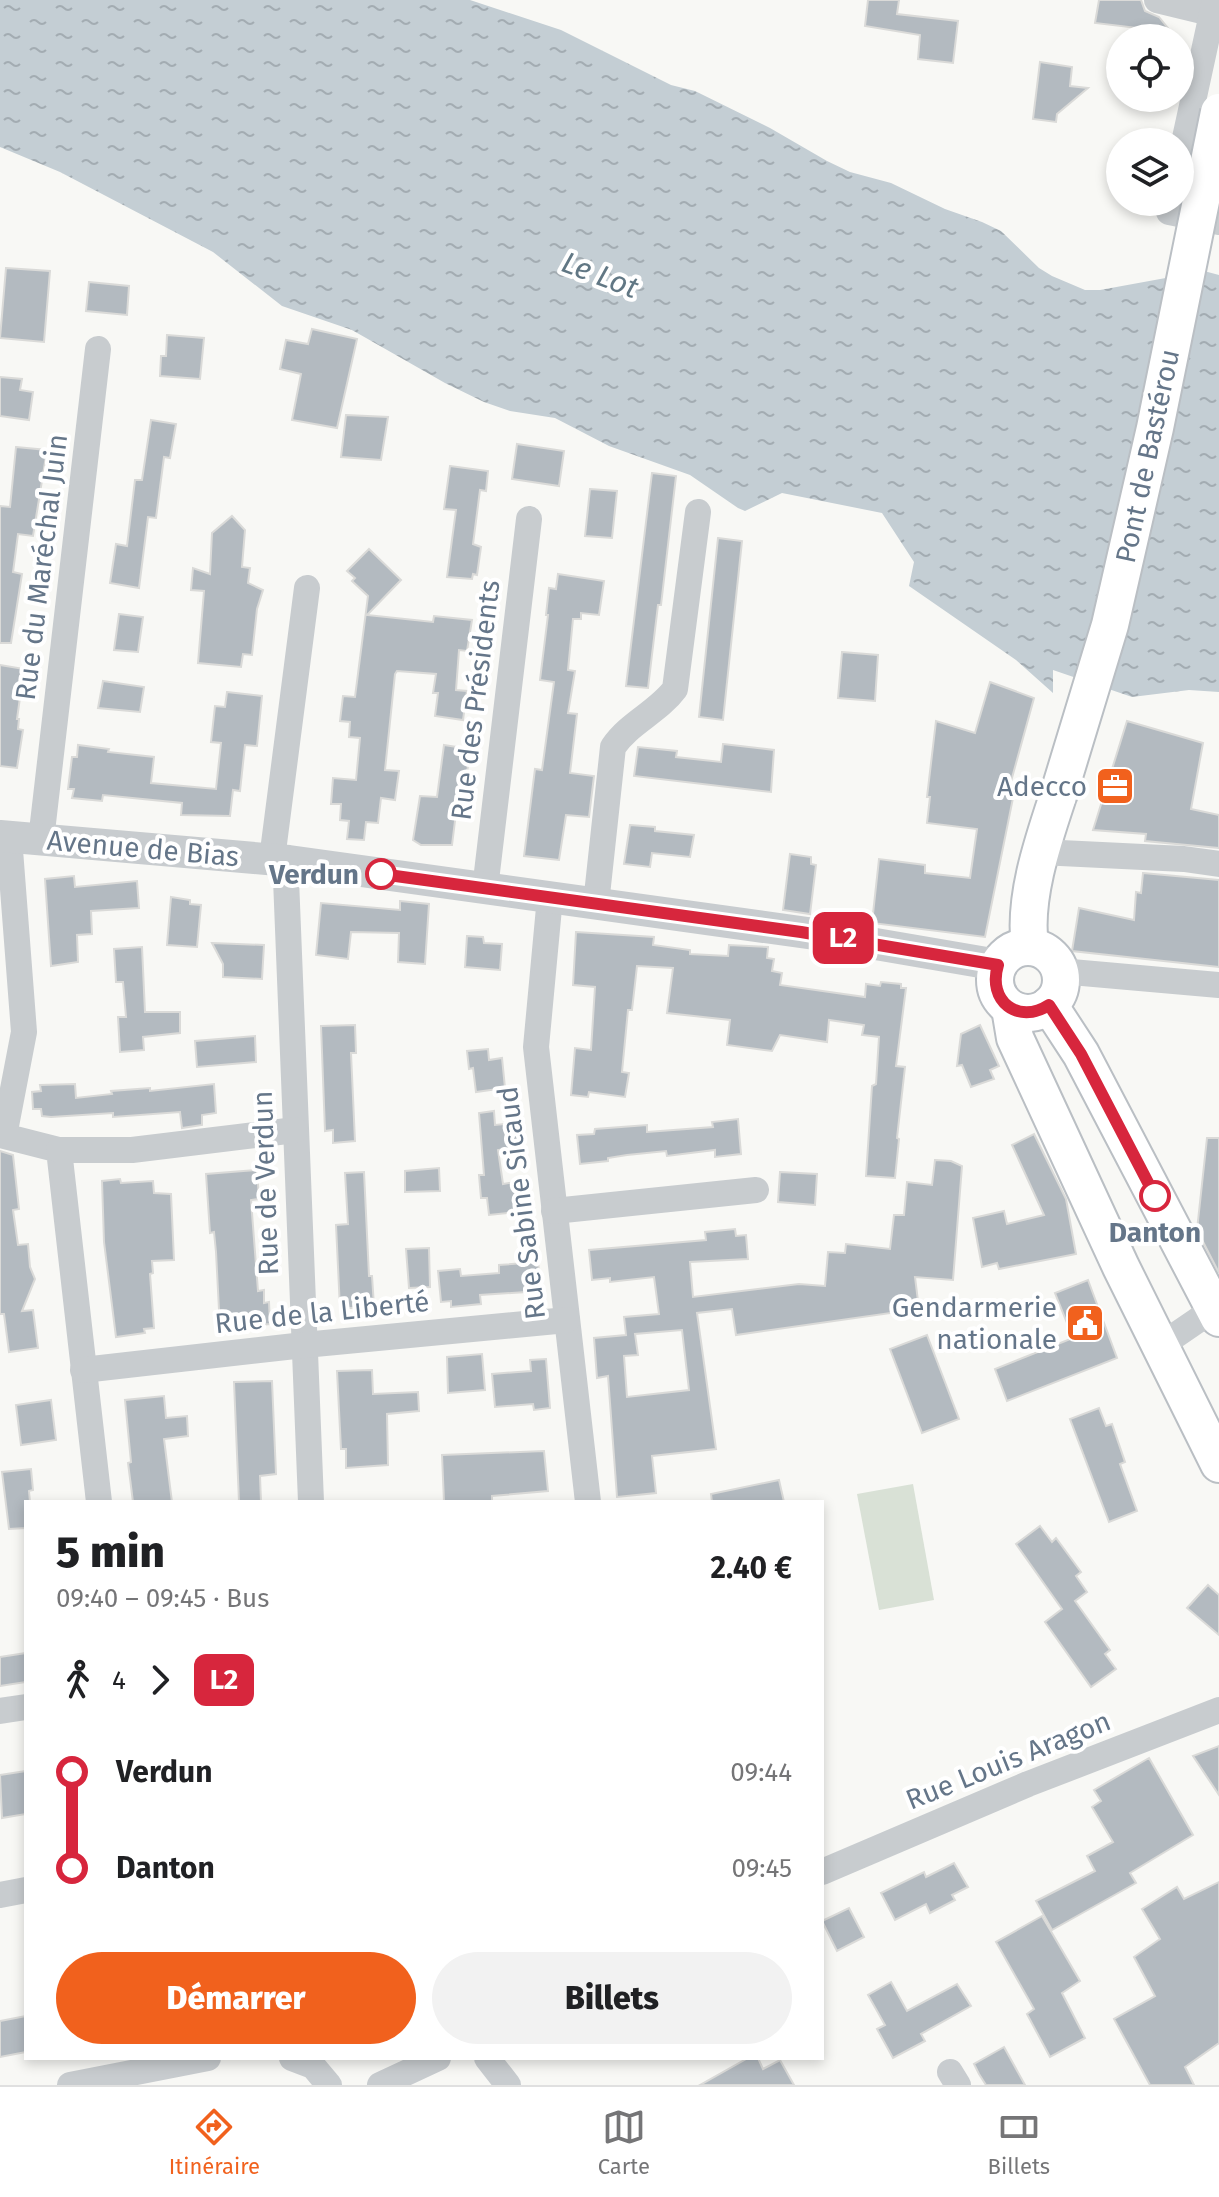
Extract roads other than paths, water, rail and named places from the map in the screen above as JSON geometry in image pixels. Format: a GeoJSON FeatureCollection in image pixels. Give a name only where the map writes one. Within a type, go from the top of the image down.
{"type":"FeatureCollection","features":[{"type":"Feature","properties":{"kind":"main road","name":"Pont de Bastérou"},"geometry":{"type":"LineString","coordinates":[[1030,946],[1027,929],[1040,852],[1113,610],[1155,428],[1219,112]]}},
{"type":"Feature","properties":{"kind":"main road"},"geometry":{"type":"LineString","coordinates":[[1010,1008],[1030,1013],[1049,1005],[1060,990],[1060,971],[1049,954],[1030,946],[1011,951],[998,965],[997,993],[1010,1008],[1015,1038],[1219,1464]]}},
{"type":"Feature","properties":{"kind":"main road"},"geometry":{"type":"LineString","coordinates":[[1049,1005],[1081,1054],[1217,1312]]}},
{"type":"Feature","properties":{"kind":"street"},"geometry":{"type":"LineString","coordinates":[[1157,0],[1215,9],[1188,128]]}},
{"type":"Feature","properties":{"kind":"street"},"geometry":{"type":"LineString","coordinates":[[1213,221],[1219,166]]}},
{"type":"Feature","properties":{"kind":"street","name":"Rue du Maréchal Juin"},"geometry":{"type":"LineString","coordinates":[[41,840],[98,349]]}},
{"type":"Feature","properties":{"kind":"street"},"geometry":{"type":"LineString","coordinates":[[596,904],[613,747],[621,736],[675,689],[698,512]]}},
{"type":"Feature","properties":{"kind":"street","name":"Rue des Présidents"},"geometry":{"type":"LineString","coordinates":[[485,889],[529,519]]}},
{"type":"Feature","properties":{"kind":"street","name":"Rue de Verdun"},"geometry":{"type":"LineString","coordinates":[[307,588],[280,860],[286,879],[311,1500]]}},
{"type":"Feature","properties":{"kind":"street"},"geometry":{"type":"LineString","coordinates":[[4,836],[24,1032],[2,1135],[59,1150],[132,1150],[295,1130]]}},
{"type":"Feature","properties":{"kind":"street","name":"Avenue de Bias"},"geometry":{"type":"LineString","coordinates":[[4,836],[280,860],[829,936],[998,965]]}},
{"type":"Feature","properties":{"kind":"street"},"geometry":{"type":"LineString","coordinates":[[1040,852],[1184,859],[1219,864]]}},
{"type":"Feature","properties":{"kind":"street","name":"Rue Sabine Sicaud"},"geometry":{"type":"LineString","coordinates":[[550,897],[536,1047],[588,1500]]}},
{"type":"Feature","properties":{"kind":"street"},"geometry":{"type":"LineString","coordinates":[[1060,971],[1219,985]]}},
{"type":"Feature","properties":{"kind":"street"},"geometry":{"type":"LineString","coordinates":[[59,1150],[99,1500]]}},
{"type":"Feature","properties":{"kind":"street"},"geometry":{"type":"LineString","coordinates":[[554,1211],[756,1190]]}},
{"type":"Feature","properties":{"kind":"street"},"geometry":{"type":"LineString","coordinates":[[1160,1346],[1217,1312]]}},
{"type":"Feature","properties":{"kind":"street","name":"Rue de la Liberté"},"geometry":{"type":"LineString","coordinates":[[83,1370],[567,1320]]}},
{"type":"Feature","properties":{"kind":"street"},"geometry":{"type":"LineString","coordinates":[[0,1711],[24,1707]]}},
{"type":"Feature","properties":{"kind":"street","name":"Rue Louis Aragon"},"geometry":{"type":"LineString","coordinates":[[824,1871],[1028,1784],[1219,1710]]}},
{"type":"Feature","properties":{"kind":"street"},"geometry":{"type":"LineString","coordinates":[[0,1895],[24,1890]]}},
{"type":"Feature","properties":{"kind":"street"},"geometry":{"type":"LineString","coordinates":[[70,2085],[198,2060]]}},
{"type":"Feature","properties":{"kind":"street"},"geometry":{"type":"LineString","coordinates":[[297,2060],[313,2066],[329,2085]]}},
{"type":"Feature","properties":{"kind":"street"},"geometry":{"type":"LineString","coordinates":[[380,2085],[434,2060]]}},
{"type":"Feature","properties":{"kind":"street"},"geometry":{"type":"LineString","coordinates":[[489,2060],[508,2085]]}},
{"type":"Feature","properties":{"kind":"water","name":"Le Lot"},"geometry":{"type":"Polygon","coordinates":[[[0,0],[470,0],[561,30],[671,85],[695,91],[850,172],[891,183],[945,209],[982,222],[1001,231],[1039,268],[1085,290],[1204,271],[1219,275],[1219,692],[1189,690],[1132,697],[1053,670],[1053,693],[1016,660],[909,586],[914,562],[882,513],[782,493],[745,511],[690,475],[609,446],[555,418],[510,411],[484,402],[352,330],[282,306],[213,252],[60,172],[0,147],[0,0]]]}},
{"type":"Feature","properties":{"kind":"place","name":"Adecco"},"geometry":{"type":"Point","coordinates":[1115,786]}},
{"type":"Feature","properties":{"kind":"place","name":"Verdun"},"geometry":{"type":"Point","coordinates":[381,874]}},
{"type":"Feature","properties":{"kind":"place","name":"Danton"},"geometry":{"type":"Point","coordinates":[1155,1196]}},
{"type":"Feature","properties":{"kind":"place","name":"Gendarmerie nationale"},"geometry":{"type":"Point","coordinates":[1085,1323]}}]}
